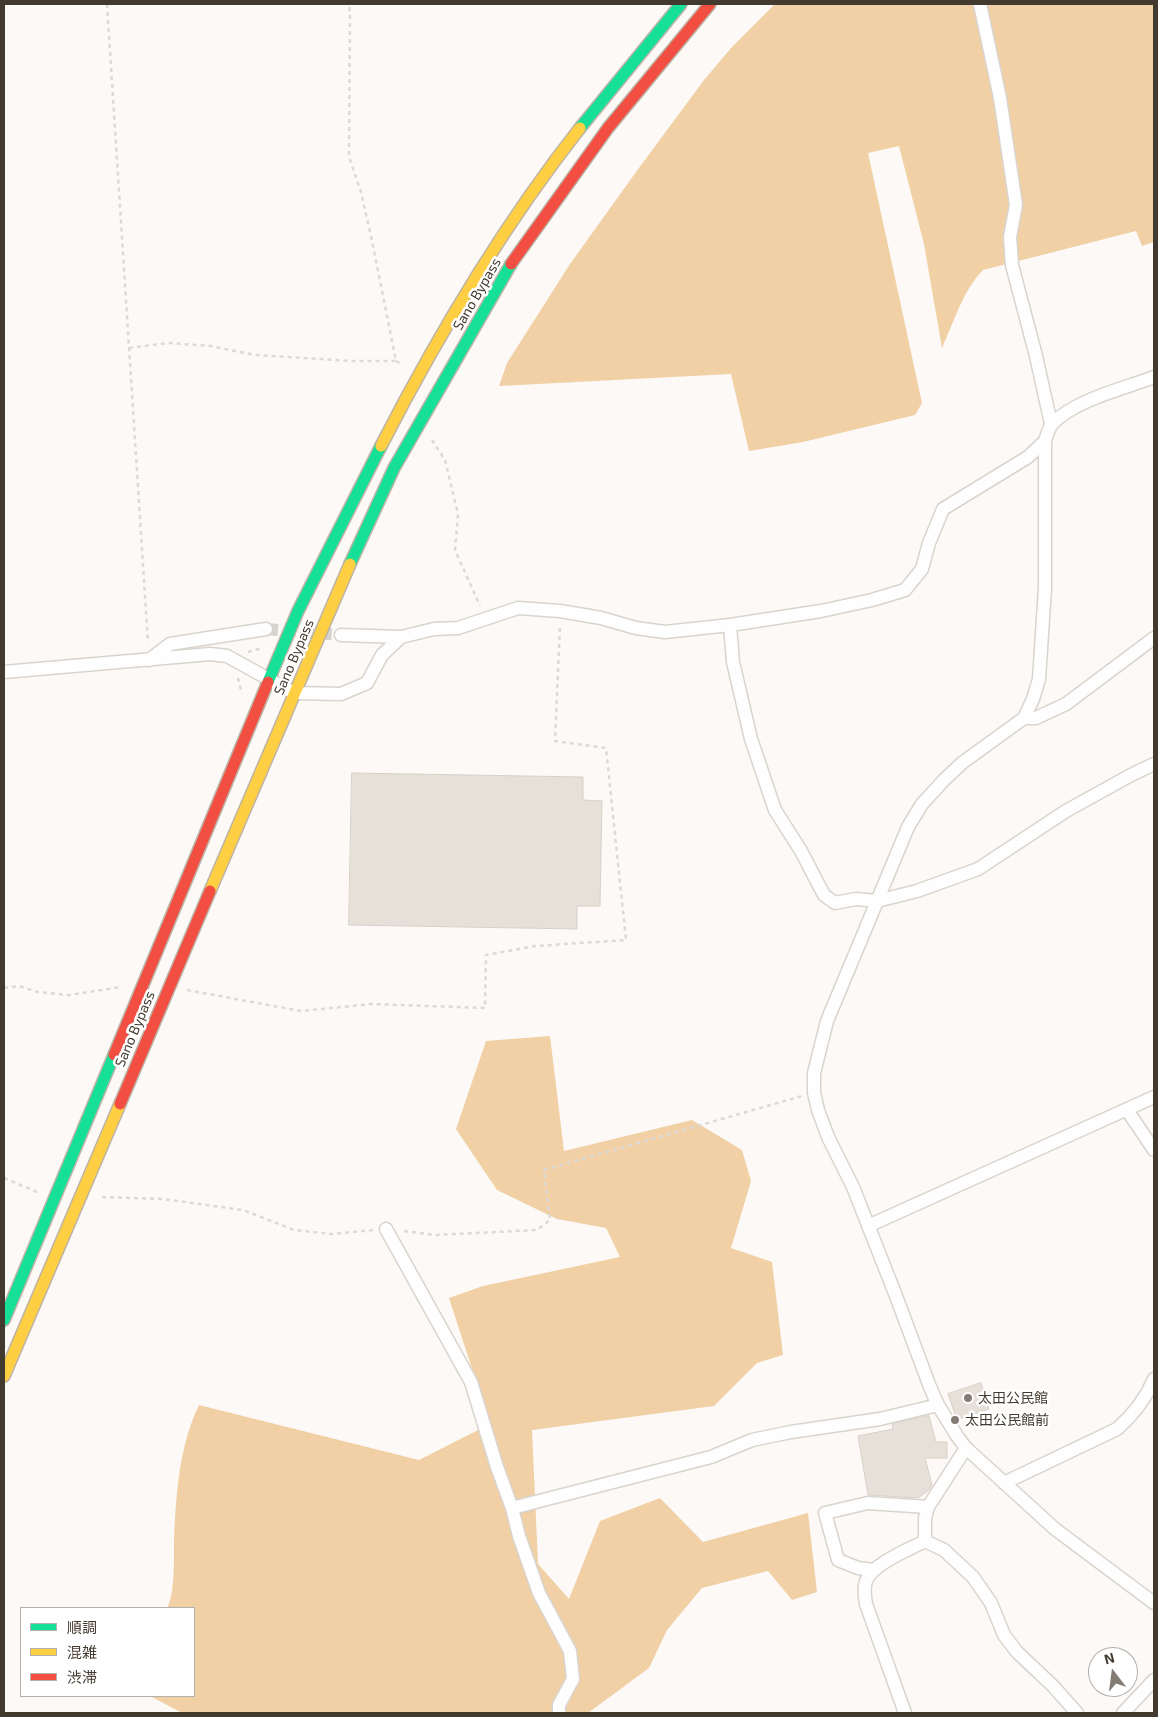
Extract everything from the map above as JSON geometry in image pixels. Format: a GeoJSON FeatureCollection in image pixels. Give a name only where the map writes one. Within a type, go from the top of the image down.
{"type":"FeatureCollection","features":[{"type":"Feature","properties":{"kind":"highway","name":"Sano Bypass"},"geometry":{"type":"LineString","coordinates":[[4,1320],[269,679],[298,611],[342,520],[419,374],[484,264],[551,167],[624,70],[681,4]]}},
{"type":"Feature","properties":{"kind":"highway","name":"Sano Bypass"},"geometry":{"type":"LineString","coordinates":[[4,1376],[294,693],[365,529],[394,468],[513,260],[608,128],[710,4]]}},
{"type":"Feature","properties":{"kind":"street"},"geometry":{"type":"LineString","coordinates":[[980,4],[1000,98],[1016,205],[1010,237],[1012,265],[1036,356],[1051,424],[1045,440],[1045,588],[1039,679],[1033,699],[1024,718],[962,763],[922,804],[908,827],[826,1021],[817,1055],[814,1073],[814,1093],[821,1119],[868,1226],[938,1405],[966,1448],[1055,1528],[1154,1603]]}},
{"type":"Feature","properties":{"kind":"street"},"geometry":{"type":"LineString","coordinates":[[1051,424],[1086,402],[1154,378]]}},
{"type":"Feature","properties":{"kind":"street"},"geometry":{"type":"LineString","coordinates":[[340,635],[401,637],[434,629],[458,628],[518,608],[560,611],[601,618],[636,628],[665,632],[730,625],[820,611],[905,590],[922,569],[943,509],[1028,457],[1045,440]]}},
{"type":"Feature","properties":{"kind":"street"},"geometry":{"type":"LineString","coordinates":[[730,625],[733,662],[751,739],[775,810],[801,850],[824,894],[835,903],[856,899],[877,901],[917,891],[978,869],[1066,811],[1154,764]]}},
{"type":"Feature","properties":{"kind":"street"},"geometry":{"type":"LineString","coordinates":[[149,660],[170,644],[266,630]]}},
{"type":"Feature","properties":{"kind":"street"},"geometry":{"type":"LineString","coordinates":[[4,672],[210,654],[227,656],[294,693],[341,694],[367,683],[382,655],[401,637]]}},
{"type":"Feature","properties":{"kind":"street"},"geometry":{"type":"LineString","coordinates":[[1024,718],[1036,718],[1066,704],[1154,638]]}},
{"type":"Feature","properties":{"kind":"street"},"geometry":{"type":"LineString","coordinates":[[868,1226],[1154,1097]]}},
{"type":"Feature","properties":{"kind":"street"},"geometry":{"type":"LineString","coordinates":[[1127,1110],[1154,1150]]}},
{"type":"Feature","properties":{"kind":"street"},"geometry":{"type":"LineString","coordinates":[[386,1229],[471,1382],[496,1467],[512,1508],[519,1536],[539,1593],[570,1651],[573,1679],[559,1705],[559,1713]]}},
{"type":"Feature","properties":{"kind":"street"},"geometry":{"type":"LineString","coordinates":[[1004,1483],[1117,1429],[1131,1416],[1150,1390],[1154,1379]]}},
{"type":"Feature","properties":{"kind":"street"},"geometry":{"type":"LineString","coordinates":[[512,1508],[711,1457],[752,1440],[880,1419],[938,1405]]}},
{"type":"Feature","properties":{"kind":"street"},"geometry":{"type":"LineString","coordinates":[[925,1541],[925,1518],[928,1507],[966,1448]]}},
{"type":"Feature","properties":{"kind":"street"},"geometry":{"type":"LineString","coordinates":[[874,1570],[858,1568],[838,1560],[825,1513],[868,1503],[928,1507]]}},
{"type":"Feature","properties":{"kind":"street"},"geometry":{"type":"LineString","coordinates":[[905,1713],[866,1604],[864,1592],[866,1579],[874,1570],[925,1541]]}},
{"type":"Feature","properties":{"kind":"street"},"geometry":{"type":"LineString","coordinates":[[925,1541],[944,1550],[973,1577],[991,1603],[1004,1635],[1022,1657],[1053,1686],[1077,1713]]}},
{"type":"Feature","properties":{"kind":"street"},"geometry":{"type":"LineString","coordinates":[[1123,1713],[1154,1680]]}},
{"type":"Feature","properties":{"kind":"path"},"geometry":{"type":"LineString","coordinates":[[107,4],[149,660]]}},
{"type":"Feature","properties":{"kind":"path"},"geometry":{"type":"LineString","coordinates":[[129,348],[169,343],[210,346],[255,355],[353,361],[396,361],[372,236],[361,192],[349,157],[350,13],[348,4]]}},
{"type":"Feature","properties":{"kind":"path"},"geometry":{"type":"LineString","coordinates":[[419,426],[445,460],[458,514],[455,550],[486,618]]}},
{"type":"Feature","properties":{"kind":"path"},"geometry":{"type":"LineString","coordinates":[[169,986],[301,1011],[372,1004],[485,1008],[486,954],[535,946],[626,940],[606,748],[555,741],[560,611]]}},
{"type":"Feature","properties":{"kind":"path"},"geometry":{"type":"LineString","coordinates":[[4,988],[19,986],[38,992],[69,996],[126,986],[140,990]]}},
{"type":"Feature","properties":{"kind":"path"},"geometry":{"type":"LineString","coordinates":[[83,1193],[101,1197],[163,1199],[243,1210],[294,1230],[332,1234],[386,1229],[435,1235],[537,1230],[550,1220],[544,1170],[814,1093]]}},
{"type":"Feature","properties":{"kind":"path"},"geometry":{"type":"LineString","coordinates":[[4,1178],[54,1200]]}},
{"type":"Feature","properties":{"kind":"shaded area"},"geometry":{"type":"Polygon","coordinates":[[[775,4],[1154,4],[1154,242],[1142,246],[1136,231],[983,270],[964,297],[942,348],[924,244],[899,146],[868,153],[922,403],[915,415],[803,442],[749,451],[731,374],[499,386],[507,363],[570,264],[636,172],[704,80],[732,47],[775,4]]]}},
{"type":"Feature","properties":{"kind":"shaded area"},"geometry":{"type":"Polygon","coordinates":[[[550,1036],[564,1151],[692,1120],[742,1150],[751,1181],[731,1248],[772,1262],[783,1355],[757,1363],[714,1406],[532,1430],[538,1564],[569,1599],[600,1521],[660,1498],[703,1542],[808,1513],[817,1592],[792,1600],[768,1571],[702,1588],[667,1630],[649,1668],[588,1713],[182,1713],[152,1697],[195,1697],[195,1607],[168,1607],[173,1585],[175,1523],[180,1471],[187,1437],[199,1405],[419,1460],[490,1424],[449,1298],[483,1286],[620,1257],[606,1228],[557,1219],[497,1190],[456,1129],[486,1041],[550,1036]]]}},
{"type":"Feature","properties":{"kind":"building"},"geometry":{"type":"Polygon","coordinates":[[[352,773],[583,777],[583,800],[602,801],[600,906],[577,906],[577,929],[349,925],[352,773]]]}},
{"type":"Feature","properties":{"kind":"building","name":"太田公民館"},"geometry":{"type":"Polygon","coordinates":[[[981,1383],[989,1409],[957,1420],[948,1394],[981,1383]]]}},
{"type":"Feature","properties":{"kind":"building"},"geometry":{"type":"Polygon","coordinates":[[[929,1416],[936,1442],[947,1442],[947,1458],[925,1458],[932,1485],[929,1490],[918,1498],[868,1495],[858,1436],[893,1429],[892,1424],[929,1416]]]}},
{"type":"Feature","properties":{"kind":"tunnel"},"geometry":{"type":"LineString","coordinates":[[266,629],[341,635]]}},
{"type":"Feature","properties":{"kind":"traffic: fast"},"geometry":{"type":"LineString","coordinates":[[580,128],[681,4]]}},
{"type":"Feature","properties":{"kind":"traffic: fast"},"geometry":{"type":"LineString","coordinates":[[350,564],[394,468],[511,264]]}},
{"type":"Feature","properties":{"kind":"traffic: fast"},"geometry":{"type":"LineString","coordinates":[[268,682],[298,611],[381,446]]}},
{"type":"Feature","properties":{"kind":"traffic: fast"},"geometry":{"type":"LineString","coordinates":[[4,1320],[114,1055]]}},
{"type":"Feature","properties":{"kind":"traffic: slow"},"geometry":{"type":"LineString","coordinates":[[381,446],[425,363],[473,282],[524,204],[580,128]]}},
{"type":"Feature","properties":{"kind":"traffic: slow"},"geometry":{"type":"LineString","coordinates":[[210,891],[350,564]]}},
{"type":"Feature","properties":{"kind":"traffic: slow"},"geometry":{"type":"LineString","coordinates":[[4,1376],[120,1104]]}},
{"type":"Feature","properties":{"kind":"traffic: jam"},"geometry":{"type":"LineString","coordinates":[[511,264],[608,128],[710,4]]}},
{"type":"Feature","properties":{"kind":"traffic: jam"},"geometry":{"type":"LineString","coordinates":[[114,1055],[268,682]]}},
{"type":"Feature","properties":{"kind":"traffic: jam"},"geometry":{"type":"LineString","coordinates":[[120,1104],[210,891]]}},
{"type":"Feature","properties":{"kind":"place","name":"太田公民館"},"geometry":{"type":"Point","coordinates":[968,1398]}},
{"type":"Feature","properties":{"kind":"place","name":"太田公民館前"},"geometry":{"type":"Point","coordinates":[955,1420]}}]}
